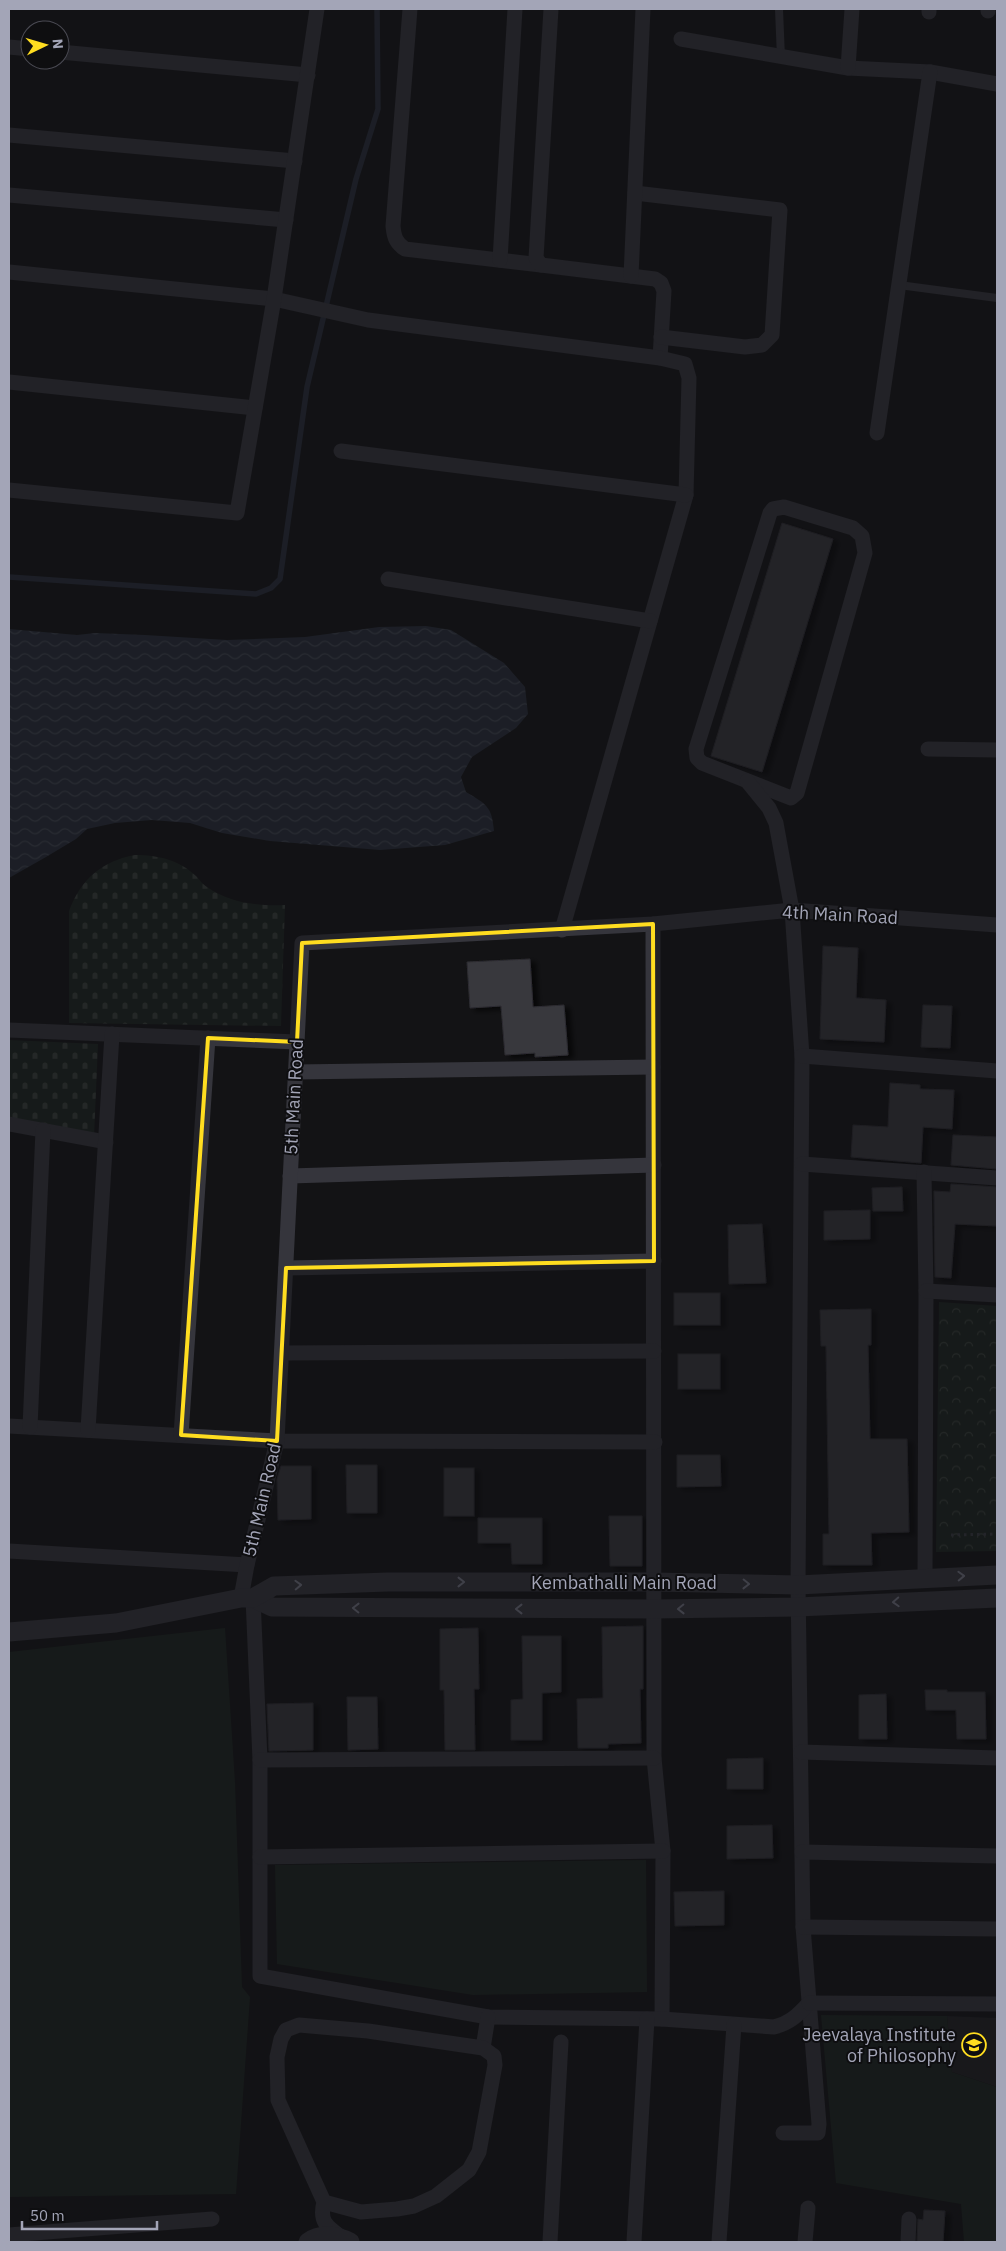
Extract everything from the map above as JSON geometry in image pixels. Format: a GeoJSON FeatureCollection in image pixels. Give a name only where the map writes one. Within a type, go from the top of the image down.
{"type":"FeatureCollection","features":[{"type":"Feature","properties":{"kind":"street"},"geometry":{"type":"LineString","coordinates":[[9,490],[237,513],[274,299],[317,9]]}},
{"type":"Feature","properties":{"kind":"street"},"geometry":{"type":"LineString","coordinates":[[410,9],[394,235],[398,244],[405,249],[655,279],[661,283],[664,291],[660,358]]}},
{"type":"Feature","properties":{"kind":"street"},"geometry":{"type":"LineString","coordinates":[[500,260],[515,9]]}},
{"type":"Feature","properties":{"kind":"street"},"geometry":{"type":"LineString","coordinates":[[541,264],[536,258],[535,251],[551,9]]}},
{"type":"Feature","properties":{"kind":"street"},"geometry":{"type":"LineString","coordinates":[[632,276],[643,9]]}},
{"type":"Feature","properties":{"kind":"street"},"geometry":{"type":"LineString","coordinates":[[848,68],[852,9]]}},
{"type":"Feature","properties":{"kind":"street"},"geometry":{"type":"LineString","coordinates":[[681,40],[848,68],[930,72],[997,84]]}},
{"type":"Feature","properties":{"kind":"street"},"geometry":{"type":"LineString","coordinates":[[70,53],[308,75]]}},
{"type":"Feature","properties":{"kind":"street"},"geometry":{"type":"LineString","coordinates":[[877,433],[930,72]]}},
{"type":"Feature","properties":{"kind":"street"},"geometry":{"type":"LineString","coordinates":[[9,135],[295,161]]}},
{"type":"Feature","properties":{"kind":"street"},"geometry":{"type":"LineString","coordinates":[[635,193],[780,210],[772,335],[762,345],[745,347],[661,337]]}},
{"type":"Feature","properties":{"kind":"street"},"geometry":{"type":"LineString","coordinates":[[9,195],[286,220]]}},
{"type":"Feature","properties":{"kind":"street"},"geometry":{"type":"LineString","coordinates":[[9,272],[274,299],[368,320],[660,358],[685,364],[688,369],[686,495],[562,930]]}},
{"type":"Feature","properties":{"kind":"street"},"geometry":{"type":"LineString","coordinates":[[9,382],[255,408]]}},
{"type":"Feature","properties":{"kind":"street"},"geometry":{"type":"LineString","coordinates":[[341,451],[686,495]]}},
{"type":"Feature","properties":{"kind":"street"},"geometry":{"type":"LineString","coordinates":[[747,782],[791,798],[796,796],[865,553],[862,536],[854,528],[784,507],[773,509],[770,513],[696,749],[697,758],[702,764],[747,782],[769,808],[776,824],[792,910],[802,1056],[798,1608],[803,1927],[819,2124],[818,2133],[782,2133]]}},
{"type":"Feature","properties":{"kind":"street"},"geometry":{"type":"LineString","coordinates":[[388,580],[650,621]]}},
{"type":"Feature","properties":{"kind":"street"},"geometry":{"type":"LineString","coordinates":[[928,749],[997,750]]}},
{"type":"Feature","properties":{"kind":"street","name":"4th Main Road"},"geometry":{"type":"LineString","coordinates":[[653,924],[792,910],[997,925]]}},
{"type":"Feature","properties":{"kind":"street"},"geometry":{"type":"LineString","coordinates":[[634,2242],[654,2019],[663,1851],[654,1758],[653,924]]}},
{"type":"Feature","properties":{"kind":"street","name":"5th Main Road"},"geometry":{"type":"LineString","coordinates":[[488,2017],[260,1976],[260,1760],[247,1598],[247,1565],[277,1441],[302,943],[653,924]]}},
{"type":"Feature","properties":{"kind":"street"},"geometry":{"type":"LineString","coordinates":[[9,1030],[297,1042]]}},
{"type":"Feature","properties":{"kind":"street"},"geometry":{"type":"LineString","coordinates":[[88,1430],[112,1034]]}},
{"type":"Feature","properties":{"kind":"street"},"geometry":{"type":"LineString","coordinates":[[181,1435],[208,1038]]}},
{"type":"Feature","properties":{"kind":"street"},"geometry":{"type":"LineString","coordinates":[[802,1056],[997,1071]]}},
{"type":"Feature","properties":{"kind":"street"},"geometry":{"type":"LineString","coordinates":[[296,1072],[654,1067]]}},
{"type":"Feature","properties":{"kind":"street"},"geometry":{"type":"LineString","coordinates":[[9,1124],[106,1142]]}},
{"type":"Feature","properties":{"kind":"street"},"geometry":{"type":"LineString","coordinates":[[30,1427],[43,1130]]}},
{"type":"Feature","properties":{"kind":"street"},"geometry":{"type":"LineString","coordinates":[[802,1164],[997,1178]]}},
{"type":"Feature","properties":{"kind":"street"},"geometry":{"type":"LineString","coordinates":[[290,1176],[654,1165]]}},
{"type":"Feature","properties":{"kind":"street"},"geometry":{"type":"LineString","coordinates":[[924,1172],[926,1291],[925,1577]]}},
{"type":"Feature","properties":{"kind":"street"},"geometry":{"type":"LineString","coordinates":[[286,1268],[654,1261]]}},
{"type":"Feature","properties":{"kind":"street"},"geometry":{"type":"LineString","coordinates":[[926,1291],[997,1296]]}},
{"type":"Feature","properties":{"kind":"street"},"geometry":{"type":"LineString","coordinates":[[282,1353],[654,1351]]}},
{"type":"Feature","properties":{"kind":"street"},"geometry":{"type":"LineString","coordinates":[[9,1426],[277,1441],[655,1442]]}},
{"type":"Feature","properties":{"kind":"street"},"geometry":{"type":"LineString","coordinates":[[9,1551],[247,1565]]}},
{"type":"Feature","properties":{"kind":"street","name":"Kembathalli Main Road"},"geometry":{"type":"LineString","coordinates":[[9,1632],[116,1623],[247,1598],[274,1586],[388,1582],[654,1582],[798,1585],[925,1577],[997,1575]]}},
{"type":"Feature","properties":{"kind":"street","name":"Kembathalli Main Road"},"geometry":{"type":"LineString","coordinates":[[247,1598],[272,1608],[654,1609],[798,1608],[997,1598]]}},
{"type":"Feature","properties":{"kind":"street"},"geometry":{"type":"LineString","coordinates":[[801,1752],[997,1758]]}},
{"type":"Feature","properties":{"kind":"street"},"geometry":{"type":"LineString","coordinates":[[260,1760],[654,1758]]}},
{"type":"Feature","properties":{"kind":"street"},"geometry":{"type":"LineString","coordinates":[[260,1857],[663,1851]]}},
{"type":"Feature","properties":{"kind":"street"},"geometry":{"type":"LineString","coordinates":[[802,1852],[997,1856]]}},
{"type":"Feature","properties":{"kind":"street"},"geometry":{"type":"LineString","coordinates":[[803,1927],[997,1930]]}},
{"type":"Feature","properties":{"kind":"street"},"geometry":{"type":"LineString","coordinates":[[808,2002],[997,2004]]}},
{"type":"Feature","properties":{"kind":"street"},"geometry":{"type":"LineString","coordinates":[[482,2048],[488,2017],[654,2019],[774,2027],[787,2024],[797,2016],[808,2002]]}},
{"type":"Feature","properties":{"kind":"street"},"geometry":{"type":"LineString","coordinates":[[324,2202],[362,2212],[397,2210],[414,2206],[436,2196],[469,2170],[479,2152],[495,2064],[494,2056],[482,2048],[368,2031],[299,2025],[286,2030],[281,2039],[277,2057],[278,2100],[324,2202],[321,2215],[323,2221],[345,2240]]}},
{"type":"Feature","properties":{"kind":"street"},"geometry":{"type":"LineString","coordinates":[[719,2242],[734,2025]]}},
{"type":"Feature","properties":{"kind":"street"},"geometry":{"type":"LineString","coordinates":[[550,2242],[561,2042]]}},
{"type":"Feature","properties":{"kind":"street"},"geometry":{"type":"LineString","coordinates":[[805,2242],[808,2208]]}},
{"type":"Feature","properties":{"kind":"street"},"geometry":{"type":"LineString","coordinates":[[9,2235],[212,2219]]}},
{"type":"Feature","properties":{"kind":"street"},"geometry":{"type":"LineString","coordinates":[[908,2242],[909,2219]]}},
{"type":"Feature","properties":{"kind":"street"},"geometry":{"type":"LineString","coordinates":[[308,2242],[318,2236],[345,2240]]}},
{"type":"Feature","properties":{"kind":"lane"},"geometry":{"type":"LineString","coordinates":[[779,9],[781,58]]}},
{"type":"Feature","properties":{"kind":"lane"},"geometry":{"type":"LineString","coordinates":[[899,286],[997,298]]}},
{"type":"Feature","properties":{"kind":"path"},"geometry":{"type":"LineString","coordinates":[[950,1535],[997,1534]]}},
{"type":"Feature","properties":{"kind":"highlighted area"},"geometry":{"type":"Polygon","coordinates":[[[653,924],[654,1261],[286,1268],[277,1441],[181,1435],[208,1038],[297,1042],[302,943],[653,924]]]}},
{"type":"Feature","properties":{"kind":"shaded area","name":"Jeevalaya Institute of Philosophy"},"geometry":{"type":"Polygon","coordinates":[[[947,2016],[997,2018],[997,2087],[952,2072],[947,2016]]]}},
{"type":"Feature","properties":{"kind":"green space"},"geometry":{"type":"Polygon","coordinates":[[[135,855],[160,857],[175,862],[196,876],[207,887],[234,900],[264,905],[285,905],[281,1026],[69,1023],[69,911],[80,890],[94,873],[112,862],[135,855]]]}},
{"type":"Feature","properties":{"kind":"green space"},"geometry":{"type":"Polygon","coordinates":[[[9,1040],[98,1044],[94,1137],[9,1117],[9,1040]]]}},
{"type":"Feature","properties":{"kind":"green space"},"geometry":{"type":"Polygon","coordinates":[[[939,1302],[997,1306],[997,1551],[936,1552],[939,1302]]]}},
{"type":"Feature","properties":{"kind":"green space"},"geometry":{"type":"Polygon","coordinates":[[[225,1628],[235,1782],[242,1987],[250,1997],[236,2194],[9,2197],[9,1652],[225,1628]]]}},
{"type":"Feature","properties":{"kind":"green space"},"geometry":{"type":"Polygon","coordinates":[[[646,1860],[647,1992],[473,1995],[277,1964],[275,1865],[646,1860]]]}},
{"type":"Feature","properties":{"kind":"green space"},"geometry":{"type":"Polygon","coordinates":[[[821,2015],[947,2016],[952,2072],[997,2087],[997,2242],[964,2242],[961,2204],[836,2183],[821,2015]]]}},
{"type":"Feature","properties":{"kind":"water"},"geometry":{"type":"Polygon","coordinates":[[[426,626],[451,630],[504,663],[525,687],[528,714],[516,728],[472,757],[461,777],[466,792],[483,803],[490,811],[494,831],[445,845],[380,850],[270,841],[222,833],[190,823],[152,820],[115,823],[87,829],[76,839],[9,878],[9,629],[77,635],[95,633],[227,640],[305,637],[379,627],[426,626]]]}},
{"type":"Feature","properties":{"kind":"building"},"geometry":{"type":"Polygon","coordinates":[[[782,523],[833,539],[762,772],[711,756],[782,523]]]}},
{"type":"Feature","properties":{"kind":"building"},"geometry":{"type":"Polygon","coordinates":[[[823,946],[858,948],[856,998],[886,1000],[884,1042],[820,1039],[823,946]]]}},
{"type":"Feature","properties":{"kind":"building"},"geometry":{"type":"Polygon","coordinates":[[[530,959],[533,1007],[564,1005],[568,1055],[535,1057],[535,1053],[505,1055],[501,1006],[470,1008],[467,962],[530,959]]]}},
{"type":"Feature","properties":{"kind":"building"},"geometry":{"type":"Polygon","coordinates":[[[923,1005],[952,1006],[950,1048],[921,1047],[923,1005]]]}},
{"type":"Feature","properties":{"kind":"building"},"geometry":{"type":"Polygon","coordinates":[[[890,1083],[920,1085],[920,1089],[954,1090],[952,1129],[923,1127],[921,1163],[851,1157],[853,1125],[888,1127],[890,1083]]]}},
{"type":"Feature","properties":{"kind":"building"},"geometry":{"type":"Polygon","coordinates":[[[953,1135],[997,1137],[997,1169],[951,1165],[953,1135]]]}},
{"type":"Feature","properties":{"kind":"building"},"geometry":{"type":"Polygon","coordinates":[[[951,1184],[997,1187],[997,1226],[955,1224],[951,1278],[935,1277],[934,1191],[950,1192],[951,1184]]]}},
{"type":"Feature","properties":{"kind":"building"},"geometry":{"type":"Polygon","coordinates":[[[902,1187],[903,1211],[873,1211],[872,1188],[902,1187]]]}},
{"type":"Feature","properties":{"kind":"building"},"geometry":{"type":"Polygon","coordinates":[[[870,1210],[870,1239],[824,1240],[824,1211],[870,1210]]]}},
{"type":"Feature","properties":{"kind":"building"},"geometry":{"type":"Polygon","coordinates":[[[762,1224],[766,1283],[729,1284],[728,1225],[762,1224]]]}},
{"type":"Feature","properties":{"kind":"building"},"geometry":{"type":"Polygon","coordinates":[[[674,1293],[720,1293],[720,1325],[674,1325],[674,1293]]]}},
{"type":"Feature","properties":{"kind":"building"},"geometry":{"type":"Polygon","coordinates":[[[871,1309],[871,1345],[868,1345],[870,1439],[907,1439],[909,1532],[871,1533],[872,1565],[823,1565],[823,1534],[829,1534],[826,1346],[821,1346],[820,1310],[871,1309]]]}},
{"type":"Feature","properties":{"kind":"building"},"geometry":{"type":"Polygon","coordinates":[[[678,1354],[720,1354],[720,1389],[678,1389],[678,1354]]]}},
{"type":"Feature","properties":{"kind":"building"},"geometry":{"type":"Polygon","coordinates":[[[677,1455],[720,1455],[721,1486],[677,1487],[677,1455]]]}},
{"type":"Feature","properties":{"kind":"building"},"geometry":{"type":"Polygon","coordinates":[[[346,1465],[377,1465],[377,1513],[347,1513],[346,1465]]]}},
{"type":"Feature","properties":{"kind":"building"},"geometry":{"type":"Polygon","coordinates":[[[281,1466],[311,1466],[311,1519],[278,1520],[277,1479],[281,1466]]]}},
{"type":"Feature","properties":{"kind":"building"},"geometry":{"type":"Polygon","coordinates":[[[444,1468],[474,1468],[474,1516],[444,1516],[444,1468]]]}},
{"type":"Feature","properties":{"kind":"building"},"geometry":{"type":"Polygon","coordinates":[[[609,1516],[642,1516],[642,1566],[610,1566],[609,1516]]]}},
{"type":"Feature","properties":{"kind":"building"},"geometry":{"type":"Polygon","coordinates":[[[478,1518],[542,1518],[542,1564],[512,1564],[511,1543],[478,1543],[478,1518]]]}},
{"type":"Feature","properties":{"kind":"building"},"geometry":{"type":"Polygon","coordinates":[[[643,1626],[643,1689],[640,1689],[641,1743],[608,1744],[608,1748],[578,1748],[577,1699],[603,1698],[602,1627],[643,1626]]]}},
{"type":"Feature","properties":{"kind":"building"},"geometry":{"type":"Polygon","coordinates":[[[478,1628],[479,1689],[474,1689],[475,1750],[445,1750],[444,1690],[440,1690],[440,1629],[478,1628]]]}},
{"type":"Feature","properties":{"kind":"building"},"geometry":{"type":"Polygon","coordinates":[[[522,1636],[561,1636],[561,1692],[542,1693],[542,1740],[511,1740],[511,1700],[523,1699],[522,1636]]]}},
{"type":"Feature","properties":{"kind":"building"},"geometry":{"type":"Polygon","coordinates":[[[925,1690],[985,1692],[986,1739],[957,1739],[956,1710],[926,1710],[925,1690]]]}},
{"type":"Feature","properties":{"kind":"building"},"geometry":{"type":"Polygon","coordinates":[[[886,1694],[887,1739],[859,1739],[859,1695],[886,1694]]]}},
{"type":"Feature","properties":{"kind":"building"},"geometry":{"type":"Polygon","coordinates":[[[347,1697],[377,1697],[378,1749],[348,1750],[347,1697]]]}},
{"type":"Feature","properties":{"kind":"building"},"geometry":{"type":"Polygon","coordinates":[[[313,1703],[313,1750],[269,1751],[267,1704],[313,1703]]]}},
{"type":"Feature","properties":{"kind":"building"},"geometry":{"type":"Polygon","coordinates":[[[763,1758],[763,1789],[727,1789],[727,1759],[763,1758]]]}},
{"type":"Feature","properties":{"kind":"building"},"geometry":{"type":"Polygon","coordinates":[[[772,1825],[773,1858],[727,1859],[727,1826],[772,1825]]]}},
{"type":"Feature","properties":{"kind":"building"},"geometry":{"type":"Polygon","coordinates":[[[724,1891],[724,1925],[675,1926],[674,1892],[724,1891]]]}},
{"type":"Feature","properties":{"kind":"building"},"geometry":{"type":"Polygon","coordinates":[[[924,2210],[945,2211],[943,2242],[917,2242],[918,2219],[923,2220],[924,2210]]]}},
{"type":"Feature","properties":{"kind":"waterway"},"geometry":{"type":"LineString","coordinates":[[9,577],[256,594],[271,588],[280,579],[307,387],[356,179],[378,109],[377,9]]}},
{"type":"Feature","properties":{"kind":"place","name":"Jeevalaya Institute of Philosophy"},"geometry":{"type":"Point","coordinates":[974,2045]}}]}
